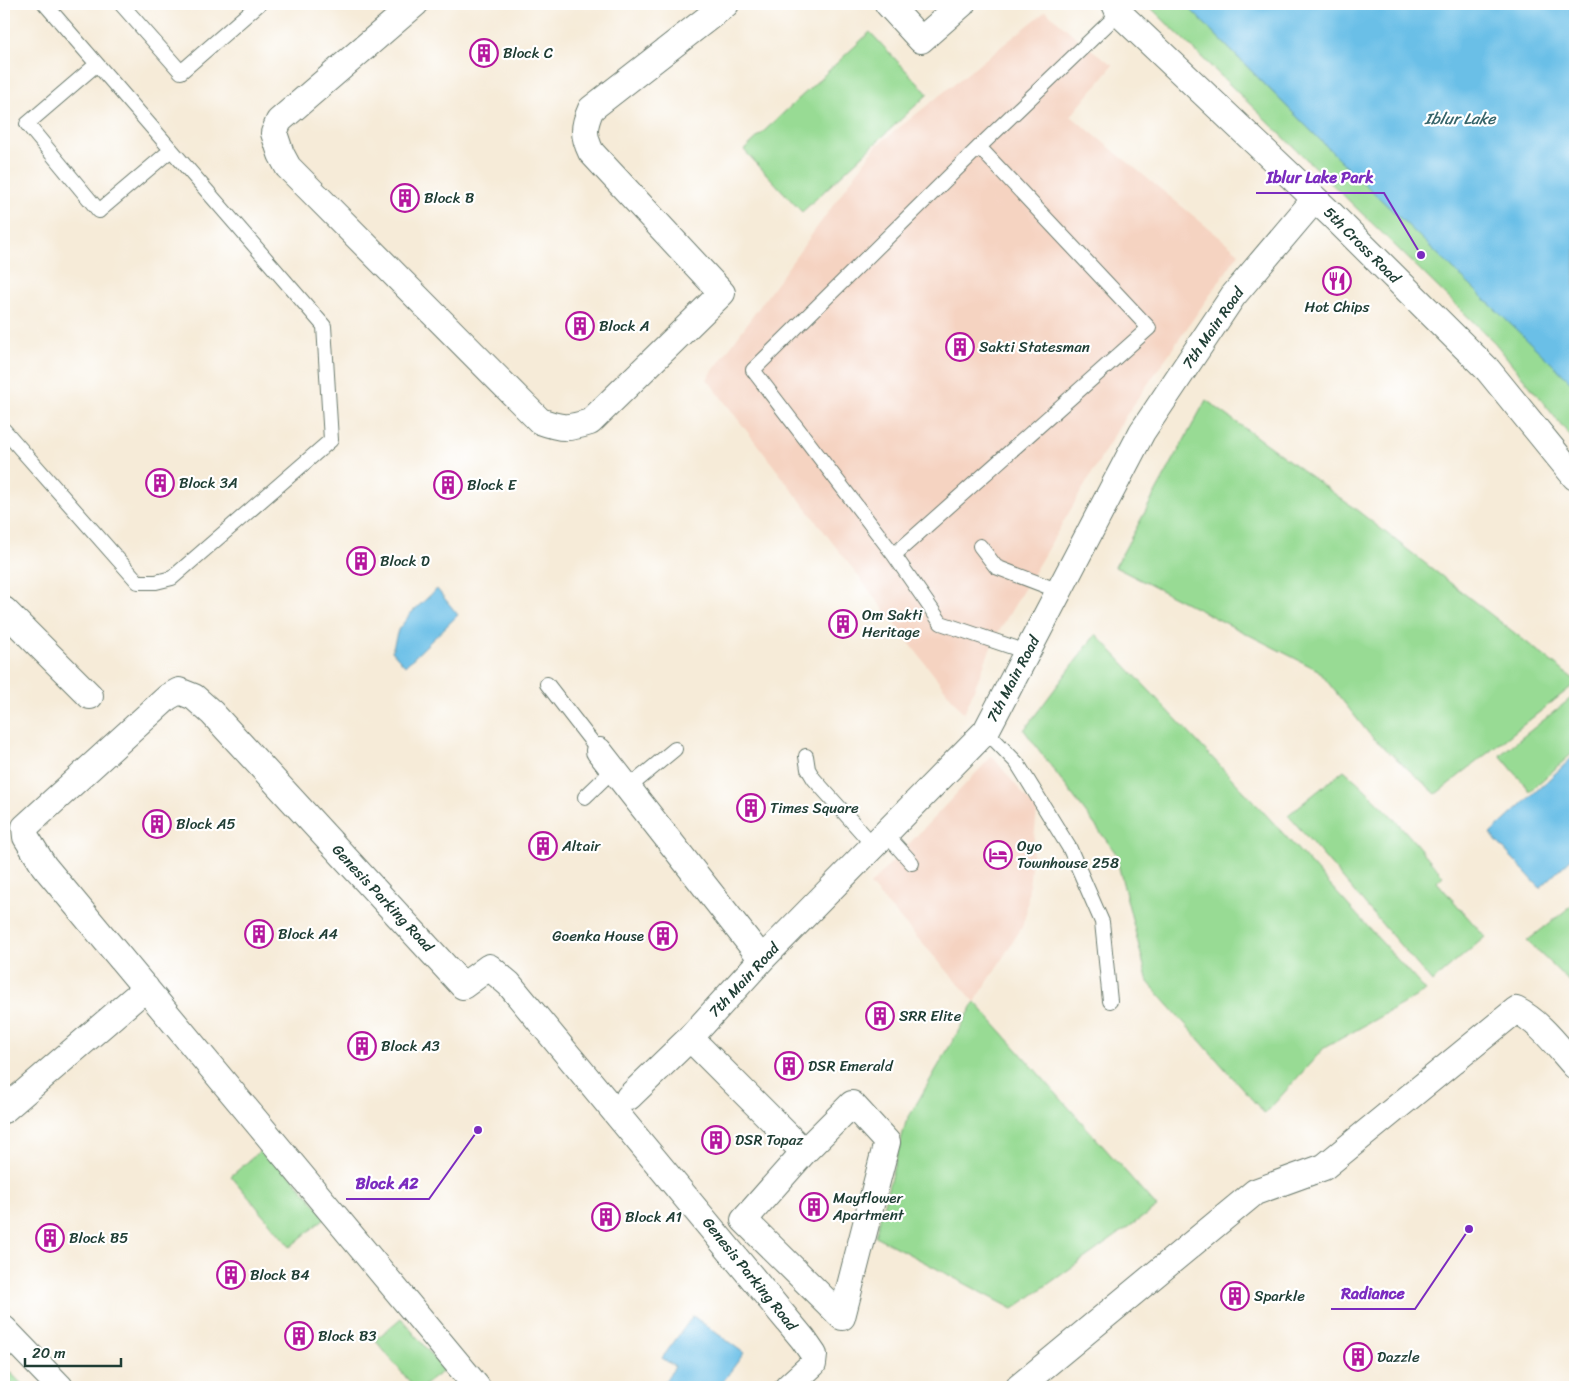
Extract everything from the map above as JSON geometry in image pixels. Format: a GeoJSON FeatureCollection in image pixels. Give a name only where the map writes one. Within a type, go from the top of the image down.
{"type":"FeatureCollection","features":[{"type":"Feature","properties":{"kind":"street"},"geometry":{"type":"LineString","coordinates":[[415,4],[279,121],[274,133],[280,154],[288,167],[540,421],[555,426],[571,428],[590,422],[722,293],[591,152],[585,139],[585,122],[591,109],[726,4]]}},
{"type":"Feature","properties":{"kind":"street"},"geometry":{"type":"LineString","coordinates":[[888,4],[922,40],[959,4]]}},
{"type":"Feature","properties":{"kind":"street","name":"5th Cross Road"},"geometry":{"type":"LineString","coordinates":[[1116,8],[1315,199],[1488,370],[1575,477]]}},
{"type":"Feature","properties":{"kind":"street","name":"7th Main Road"},"geometry":{"type":"LineString","coordinates":[[629,1097],[690,1038],[762,959],[986,731],[1142,432],[1233,296],[1315,199]]}},
{"type":"Feature","properties":{"kind":"street"},"geometry":{"type":"LineString","coordinates":[[4,610],[90,696]]}},
{"type":"Feature","properties":{"kind":"street","name":"Genesis Parking Road"},"geometry":{"type":"LineString","coordinates":[[477,1387],[44,866],[26,837],[25,827],[168,697],[179,691],[194,697],[212,713],[464,986],[489,967],[509,984],[803,1339],[814,1355],[813,1364],[788,1387]]}},
{"type":"Feature","properties":{"kind":"street"},"geometry":{"type":"LineString","coordinates":[[613,770],[762,959]]}},
{"type":"Feature","properties":{"kind":"street"},"geometry":{"type":"LineString","coordinates":[[4,1110],[146,988]]}},
{"type":"Feature","properties":{"kind":"street"},"geometry":{"type":"LineString","coordinates":[[1019,1387],[1256,1192],[1324,1167],[1516,1010],[1537,1024],[1575,1066]]}},
{"type":"Feature","properties":{"kind":"street"},"geometry":{"type":"LineString","coordinates":[[690,1038],[804,1152]]}},
{"type":"Feature","properties":{"kind":"street"},"geometry":{"type":"LineString","coordinates":[[852,1104],[887,1142],[842,1318],[744,1220],[804,1152],[852,1104]]}},
{"type":"Feature","properties":{"kind":"street"},"geometry":{"type":"LineString","coordinates":[[4,1329],[60,1387]]}},
{"type":"Feature","properties":{"kind":"lane"},"geometry":{"type":"LineString","coordinates":[[4,430],[138,582],[156,582],[172,578],[332,440],[324,326],[45,4]]}},
{"type":"Feature","properties":{"kind":"lane"},"geometry":{"type":"LineString","coordinates":[[122,4],[181,72],[259,4]]}},
{"type":"Feature","properties":{"kind":"lane"},"geometry":{"type":"LineString","coordinates":[[1027,652],[941,623],[894,555],[753,370],[979,147],[1116,8]]}},
{"type":"Feature","properties":{"kind":"lane"},"geometry":{"type":"LineString","coordinates":[[97,64],[27,124],[100,211],[171,150]]}},
{"type":"Feature","properties":{"kind":"lane"},"geometry":{"type":"LineString","coordinates":[[894,555],[1149,328],[979,147]]}},
{"type":"Feature","properties":{"kind":"lane"},"geometry":{"type":"LineString","coordinates":[[980,546],[996,567],[1059,591]]}},
{"type":"Feature","properties":{"kind":"lane"},"geometry":{"type":"LineString","coordinates":[[547,684],[613,770]]}},
{"type":"Feature","properties":{"kind":"lane"},"geometry":{"type":"LineString","coordinates":[[986,731],[1017,764],[1070,849],[1102,922],[1110,1001]]}},
{"type":"Feature","properties":{"kind":"lane"},"geometry":{"type":"LineString","coordinates":[[585,797],[613,770],[675,749]]}},
{"type":"Feature","properties":{"kind":"lane"},"geometry":{"type":"LineString","coordinates":[[806,756],[808,769],[814,779],[879,839],[912,862]]}},
{"type":"Feature","properties":{"kind":"shaded area"},"geometry":{"type":"Polygon","coordinates":[[[1046,11],[1085,45],[1113,65],[1071,116],[1239,253],[1125,417],[994,640],[964,714],[707,379],[876,146],[1046,11]]]}},
{"type":"Feature","properties":{"kind":"shaded area"},"geometry":{"type":"Polygon","coordinates":[[[992,756],[1037,811],[1026,915],[1022,927],[975,1002],[870,885],[992,756]]]}},
{"type":"Feature","properties":{"kind":"green space"},"geometry":{"type":"Polygon","coordinates":[[[1147,4],[1185,4],[1346,166],[1575,385],[1575,442],[1495,343],[1147,4]]]}},
{"type":"Feature","properties":{"kind":"green space"},"geometry":{"type":"Polygon","coordinates":[[[870,32],[928,94],[802,212],[744,150],[870,32]]]}},
{"type":"Feature","properties":{"kind":"green space"},"geometry":{"type":"Polygon","coordinates":[[[1206,400],[1358,511],[1575,680],[1575,684],[1436,794],[1370,735],[1318,670],[1115,567],[1206,400]]]}},
{"type":"Feature","properties":{"kind":"green space"},"geometry":{"type":"Polygon","coordinates":[[[1096,634],[1270,819],[1426,991],[1324,1048],[1265,1114],[1148,982],[1115,852],[1024,730],[1096,634]]]}},
{"type":"Feature","properties":{"kind":"green space"},"geometry":{"type":"Polygon","coordinates":[[[1575,695],[1575,751],[1530,791],[1500,755],[1575,695]]]}},
{"type":"Feature","properties":{"kind":"green space"},"geometry":{"type":"Polygon","coordinates":[[[1344,770],[1384,808],[1420,848],[1443,876],[1437,882],[1485,937],[1432,982],[1288,815],[1344,770]]]}},
{"type":"Feature","properties":{"kind":"green space"},"geometry":{"type":"Polygon","coordinates":[[[1575,903],[1575,987],[1527,941],[1575,903]]]}},
{"type":"Feature","properties":{"kind":"green space"},"geometry":{"type":"Polygon","coordinates":[[[975,1002],[1157,1207],[1013,1309],[875,1236],[906,1122],[975,1002]]]}},
{"type":"Feature","properties":{"kind":"green space"},"geometry":{"type":"Polygon","coordinates":[[[266,1146],[326,1217],[290,1247],[231,1176],[266,1146]]]}},
{"type":"Feature","properties":{"kind":"green space"},"geometry":{"type":"Polygon","coordinates":[[[401,1318],[444,1370],[422,1387],[414,1387],[375,1340],[401,1318]]]}},
{"type":"Feature","properties":{"kind":"green space"},"geometry":{"type":"Polygon","coordinates":[[[4,1366],[25,1387],[4,1387],[4,1366]]]}},
{"type":"Feature","properties":{"kind":"water","name":"Iblur Lake"},"geometry":{"type":"Polygon","coordinates":[[[1185,4],[1575,4],[1575,386],[1346,166],[1185,4]]]}},
{"type":"Feature","properties":{"kind":"water"},"geometry":{"type":"Polygon","coordinates":[[[437,589],[458,615],[405,666],[392,651],[398,630],[411,613],[437,589]]]}},
{"type":"Feature","properties":{"kind":"water"},"geometry":{"type":"Polygon","coordinates":[[[1575,755],[1575,855],[1540,888],[1490,834],[1575,755]]]}},
{"type":"Feature","properties":{"kind":"water"},"geometry":{"type":"Polygon","coordinates":[[[693,1316],[744,1353],[719,1387],[665,1387],[662,1385],[675,1367],[662,1358],[693,1316]]]}},
{"type":"Feature","properties":{"kind":"place","name":"Block C"},"geometry":{"type":"Point","coordinates":[484,53]}},
{"type":"Feature","properties":{"kind":"place","name":"Block B"},"geometry":{"type":"Point","coordinates":[405,198]}},
{"type":"Feature","properties":{"kind":"place","name":"Iblur Lake Park"},"geometry":{"type":"Point","coordinates":[1421,255]}},
{"type":"Feature","properties":{"kind":"place","name":"Hot Chips"},"geometry":{"type":"Point","coordinates":[1337,281]}},
{"type":"Feature","properties":{"kind":"place","name":"Block A"},"geometry":{"type":"Point","coordinates":[580,326]}},
{"type":"Feature","properties":{"kind":"place","name":"Sakti Statesman"},"geometry":{"type":"Point","coordinates":[960,347]}},
{"type":"Feature","properties":{"kind":"place","name":"Block 3A"},"geometry":{"type":"Point","coordinates":[160,483]}},
{"type":"Feature","properties":{"kind":"place","name":"Block E"},"geometry":{"type":"Point","coordinates":[448,485]}},
{"type":"Feature","properties":{"kind":"place","name":"Block D"},"geometry":{"type":"Point","coordinates":[361,561]}},
{"type":"Feature","properties":{"kind":"place","name":"Om Sakti Heritage"},"geometry":{"type":"Point","coordinates":[843,624]}},
{"type":"Feature","properties":{"kind":"place","name":"Times Square"},"geometry":{"type":"Point","coordinates":[751,808]}},
{"type":"Feature","properties":{"kind":"place","name":"Block A5"},"geometry":{"type":"Point","coordinates":[157,824]}},
{"type":"Feature","properties":{"kind":"place","name":"Altair"},"geometry":{"type":"Point","coordinates":[543,846]}},
{"type":"Feature","properties":{"kind":"place","name":"Oyo Townhouse 258"},"geometry":{"type":"Point","coordinates":[998,855]}},
{"type":"Feature","properties":{"kind":"place","name":"Block A4"},"geometry":{"type":"Point","coordinates":[259,934]}},
{"type":"Feature","properties":{"kind":"place","name":"Goenka House"},"geometry":{"type":"Point","coordinates":[663,936]}},
{"type":"Feature","properties":{"kind":"place","name":"SRR Elite"},"geometry":{"type":"Point","coordinates":[880,1016]}},
{"type":"Feature","properties":{"kind":"place","name":"Block A3"},"geometry":{"type":"Point","coordinates":[362,1046]}},
{"type":"Feature","properties":{"kind":"place","name":"DSR Emerald"},"geometry":{"type":"Point","coordinates":[789,1066]}},
{"type":"Feature","properties":{"kind":"place","name":"Block A2"},"geometry":{"type":"Point","coordinates":[478,1130]}},
{"type":"Feature","properties":{"kind":"place","name":"DSR Topaz"},"geometry":{"type":"Point","coordinates":[716,1140]}},
{"type":"Feature","properties":{"kind":"place","name":"Mayflower Apartment"},"geometry":{"type":"Point","coordinates":[814,1207]}},
{"type":"Feature","properties":{"kind":"place","name":"Block A1"},"geometry":{"type":"Point","coordinates":[606,1217]}},
{"type":"Feature","properties":{"kind":"place","name":"Radiance"},"geometry":{"type":"Point","coordinates":[1469,1229]}},
{"type":"Feature","properties":{"kind":"place","name":"Block B5"},"geometry":{"type":"Point","coordinates":[50,1238]}},
{"type":"Feature","properties":{"kind":"place","name":"Block B4"},"geometry":{"type":"Point","coordinates":[231,1275]}},
{"type":"Feature","properties":{"kind":"place","name":"Sparkle"},"geometry":{"type":"Point","coordinates":[1235,1296]}},
{"type":"Feature","properties":{"kind":"place","name":"Block B3"},"geometry":{"type":"Point","coordinates":[299,1336]}},
{"type":"Feature","properties":{"kind":"place","name":"Dazzle"},"geometry":{"type":"Point","coordinates":[1358,1357]}}]}
